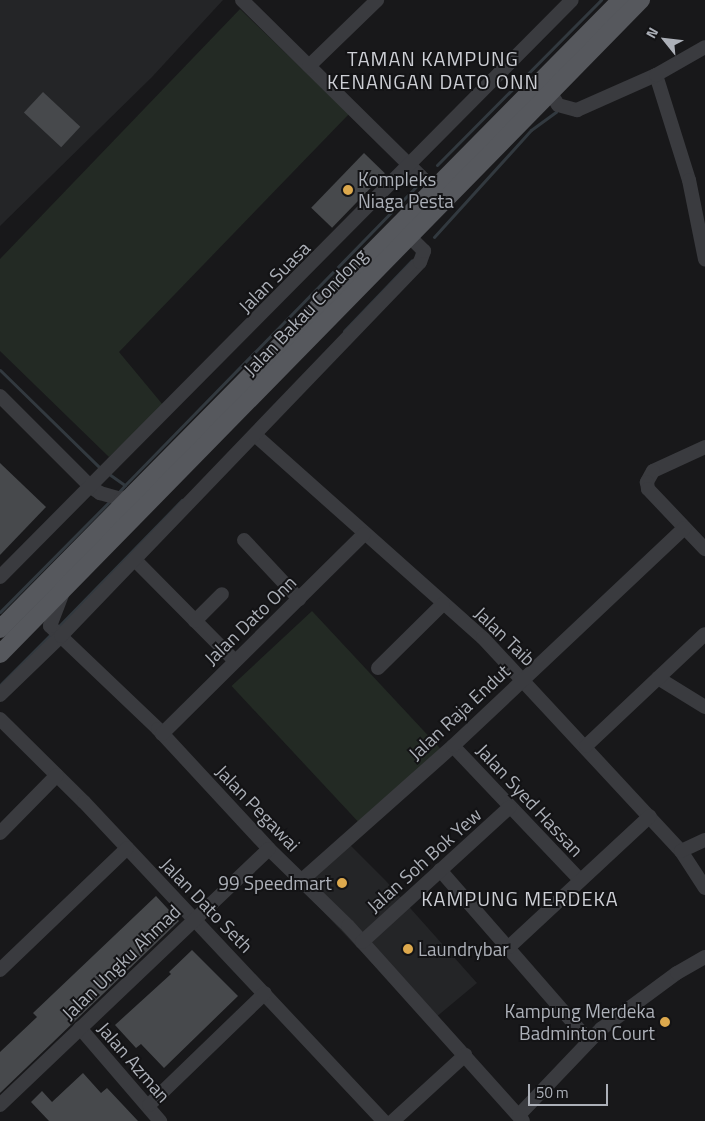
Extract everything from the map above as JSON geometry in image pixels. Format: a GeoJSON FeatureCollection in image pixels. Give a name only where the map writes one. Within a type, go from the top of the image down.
{"type":"FeatureCollection","features":[{"type":"Feature","properties":{"kind":"main road","name":"Jalan Bakau Condong"},"geometry":{"type":"LineString","coordinates":[[0,654],[409,236],[440,194],[621,0]]}},
{"type":"Feature","properties":{"kind":"main road","name":"Jalan Bakau Condong"},"geometry":{"type":"LineString","coordinates":[[0,629],[126,497],[440,194],[551,95],[641,0]]}},
{"type":"Feature","properties":{"kind":"street"},"geometry":{"type":"LineString","coordinates":[[242,0],[440,194]]}},
{"type":"Feature","properties":{"kind":"street"},"geometry":{"type":"LineString","coordinates":[[309,66],[377,0]]}},
{"type":"Feature","properties":{"kind":"street","name":"Jalan Suasa"},"geometry":{"type":"LineString","coordinates":[[0,577],[97,486],[117,461],[572,0]]}},
{"type":"Feature","properties":{"kind":"street"},"geometry":{"type":"LineString","coordinates":[[551,95],[566,108],[576,110],[656,75],[705,47]]}},
{"type":"Feature","properties":{"kind":"street"},"geometry":{"type":"LineString","coordinates":[[656,75],[690,180],[705,259]]}},
{"type":"Feature","properties":{"kind":"street"},"geometry":{"type":"LineString","coordinates":[[0,695],[56,631],[135,560],[420,262],[424,251],[409,236]]}},
{"type":"Feature","properties":{"kind":"street"},"geometry":{"type":"LineString","coordinates":[[0,396],[97,486],[126,497]]}},
{"type":"Feature","properties":{"kind":"street","name":"Jalan Taib"},"geometry":{"type":"LineString","coordinates":[[255,435],[364,534],[484,638],[586,746],[681,851],[705,888]]}},
{"type":"Feature","properties":{"kind":"street"},"geometry":{"type":"LineString","coordinates":[[705,447],[654,471],[647,482],[648,489],[705,549]]}},
{"type":"Feature","properties":{"kind":"street","name":"Jalan Raja Endut"},"geometry":{"type":"LineString","coordinates":[[302,880],[453,746],[684,528]]}},
{"type":"Feature","properties":{"kind":"street","name":"Jalan Dato Onn"},"geometry":{"type":"LineString","coordinates":[[162,734],[364,534]]}},
{"type":"Feature","properties":{"kind":"street"},"geometry":{"type":"LineString","coordinates":[[244,540],[299,598]]}},
{"type":"Feature","properties":{"kind":"street"},"geometry":{"type":"LineString","coordinates":[[135,560],[235,660]]}},
{"type":"Feature","properties":{"kind":"street"},"geometry":{"type":"LineString","coordinates":[[56,631],[65,587]]}},
{"type":"Feature","properties":{"kind":"street"},"geometry":{"type":"LineString","coordinates":[[195,621],[222,594]]}},
{"type":"Feature","properties":{"kind":"street"},"geometry":{"type":"LineString","coordinates":[[378,668],[443,604]]}},
{"type":"Feature","properties":{"kind":"street"},"geometry":{"type":"LineString","coordinates":[[20,634],[56,631]]}},
{"type":"Feature","properties":{"kind":"street","name":"Jalan Pegawai"},"geometry":{"type":"LineString","coordinates":[[56,631],[162,734],[269,849],[362,942],[521,1118]]}},
{"type":"Feature","properties":{"kind":"street"},"geometry":{"type":"LineString","coordinates":[[586,746],[705,634]]}},
{"type":"Feature","properties":{"kind":"street"},"geometry":{"type":"LineString","coordinates":[[658,678],[705,707]]}},
{"type":"Feature","properties":{"kind":"street","name":"Jalan Dato Seth"},"geometry":{"type":"LineString","coordinates":[[0,719],[57,775],[384,1121]]}},
{"type":"Feature","properties":{"kind":"street","name":"Jalan Syed Hassan"},"geometry":{"type":"LineString","coordinates":[[453,746],[579,879]]}},
{"type":"Feature","properties":{"kind":"street"},"geometry":{"type":"LineString","coordinates":[[0,833],[57,775]]}},
{"type":"Feature","properties":{"kind":"street","name":"Jalan Soh Bok Yew"},"geometry":{"type":"LineString","coordinates":[[362,942],[510,807]]}},
{"type":"Feature","properties":{"kind":"street"},"geometry":{"type":"LineString","coordinates":[[509,947],[579,879],[650,816]]}},
{"type":"Feature","properties":{"kind":"street"},"geometry":{"type":"LineString","coordinates":[[681,851],[705,840]]}},
{"type":"Feature","properties":{"kind":"street"},"geometry":{"type":"LineString","coordinates":[[0,970],[126,848]]}},
{"type":"Feature","properties":{"kind":"street","name":"Jalan Ungku Ahmad"},"geometry":{"type":"LineString","coordinates":[[0,1105],[193,919],[269,849]]}},
{"type":"Feature","properties":{"kind":"street"},"geometry":{"type":"LineString","coordinates":[[440,870],[590,1041]]}},
{"type":"Feature","properties":{"kind":"street"},"geometry":{"type":"LineString","coordinates":[[521,1118],[590,1041],[631,1005],[705,957]]}},
{"type":"Feature","properties":{"kind":"street"},"geometry":{"type":"LineString","coordinates":[[149,1105],[265,993]]}},
{"type":"Feature","properties":{"kind":"street","name":"Jalan Azman"},"geometry":{"type":"LineString","coordinates":[[80,1028],[149,1105],[160,1121]]}},
{"type":"Feature","properties":{"kind":"street"},"geometry":{"type":"LineString","coordinates":[[393,1121],[465,1055]]}},
{"type":"Feature","properties":{"kind":"shaded area"},"geometry":{"type":"Polygon","coordinates":[[[0,0],[223,0],[152,77],[0,226],[0,0]]]}},
{"type":"Feature","properties":{"kind":"shaded area"},"geometry":{"type":"Polygon","coordinates":[[[240,9],[349,114],[119,352],[163,405],[109,457],[0,351],[0,259],[240,9]]]}},
{"type":"Feature","properties":{"kind":"shaded area"},"geometry":{"type":"Polygon","coordinates":[[[312,611],[440,748],[360,824],[232,686],[312,611]]]}},
{"type":"Feature","properties":{"kind":"shaded area"},"geometry":{"type":"Polygon","coordinates":[[[343,838],[386,881],[477,983],[429,1023],[294,881],[343,838]]]}},
{"type":"Feature","properties":{"kind":"building"},"geometry":{"type":"Polygon","coordinates":[[[43,92],[80,127],[61,147],[24,112],[43,92]]]}},
{"type":"Feature","properties":{"kind":"building","name":"Kompleks Niaga Pesta"},"geometry":{"type":"Polygon","coordinates":[[[364,153],[385,173],[332,228],[311,208],[364,153]]]}},
{"type":"Feature","properties":{"kind":"building"},"geometry":{"type":"Polygon","coordinates":[[[0,463],[46,507],[0,555],[0,463]]]}},
{"type":"Feature","properties":{"kind":"building"},"geometry":{"type":"Polygon","coordinates":[[[156,896],[179,921],[0,1093],[0,1052],[37,1017],[33,1013],[156,896]]]}},
{"type":"Feature","properties":{"kind":"building"},"geometry":{"type":"Polygon","coordinates":[[[192,950],[238,996],[164,1068],[141,1044],[136,1048],[115,1025],[171,974],[169,972],[192,950]]]}},
{"type":"Feature","properties":{"kind":"building"},"geometry":{"type":"Polygon","coordinates":[[[83,1073],[101,1093],[107,1088],[138,1121],[49,1121],[31,1102],[42,1091],[52,1102],[83,1073]]]}},
{"type":"Feature","properties":{"kind":"waterway"},"geometry":{"type":"LineString","coordinates":[[437,165],[601,0]]}},
{"type":"Feature","properties":{"kind":"waterway"},"geometry":{"type":"LineString","coordinates":[[434,237],[531,130],[556,112]]}},
{"type":"Feature","properties":{"kind":"waterway"},"geometry":{"type":"LineString","coordinates":[[109,474],[125,485],[416,187]]}},
{"type":"Feature","properties":{"kind":"waterway"},"geometry":{"type":"LineString","coordinates":[[344,331],[412,260]]}},
{"type":"Feature","properties":{"kind":"waterway"},"geometry":{"type":"LineString","coordinates":[[0,370],[101,469]]}},
{"type":"Feature","properties":{"kind":"waterway"},"geometry":{"type":"LineString","coordinates":[[117,494],[125,485]]}},
{"type":"Feature","properties":{"kind":"waterway"},"geometry":{"type":"LineString","coordinates":[[0,612],[111,500]]}},
{"type":"Feature","properties":{"kind":"waterway"},"geometry":{"type":"LineString","coordinates":[[57,628],[182,500]]}},
{"type":"Feature","properties":{"kind":"waterway"},"geometry":{"type":"LineString","coordinates":[[0,685],[53,632]]}},
{"type":"Feature","properties":{"kind":"place","name":"Kompleks Niaga Pesta"},"geometry":{"type":"Point","coordinates":[348,190]}},
{"type":"Feature","properties":{"kind":"place","name":"99 Speedmart"},"geometry":{"type":"Point","coordinates":[342,883]}},
{"type":"Feature","properties":{"kind":"place","name":"Laundrybar"},"geometry":{"type":"Point","coordinates":[408,949]}},
{"type":"Feature","properties":{"kind":"place","name":"Kampung Merdeka Badminton Court"},"geometry":{"type":"Point","coordinates":[665,1022]}},
{"type":"Feature","properties":{"kind":"district","name":"TAMAN KAMPUNG KENANGAN DATO ONN"},"geometry":{"type":"Point","coordinates":[433,70]}},
{"type":"Feature","properties":{"kind":"district","name":"KAMPUNG MERDEKA"},"geometry":{"type":"Point","coordinates":[520,898]}}]}
